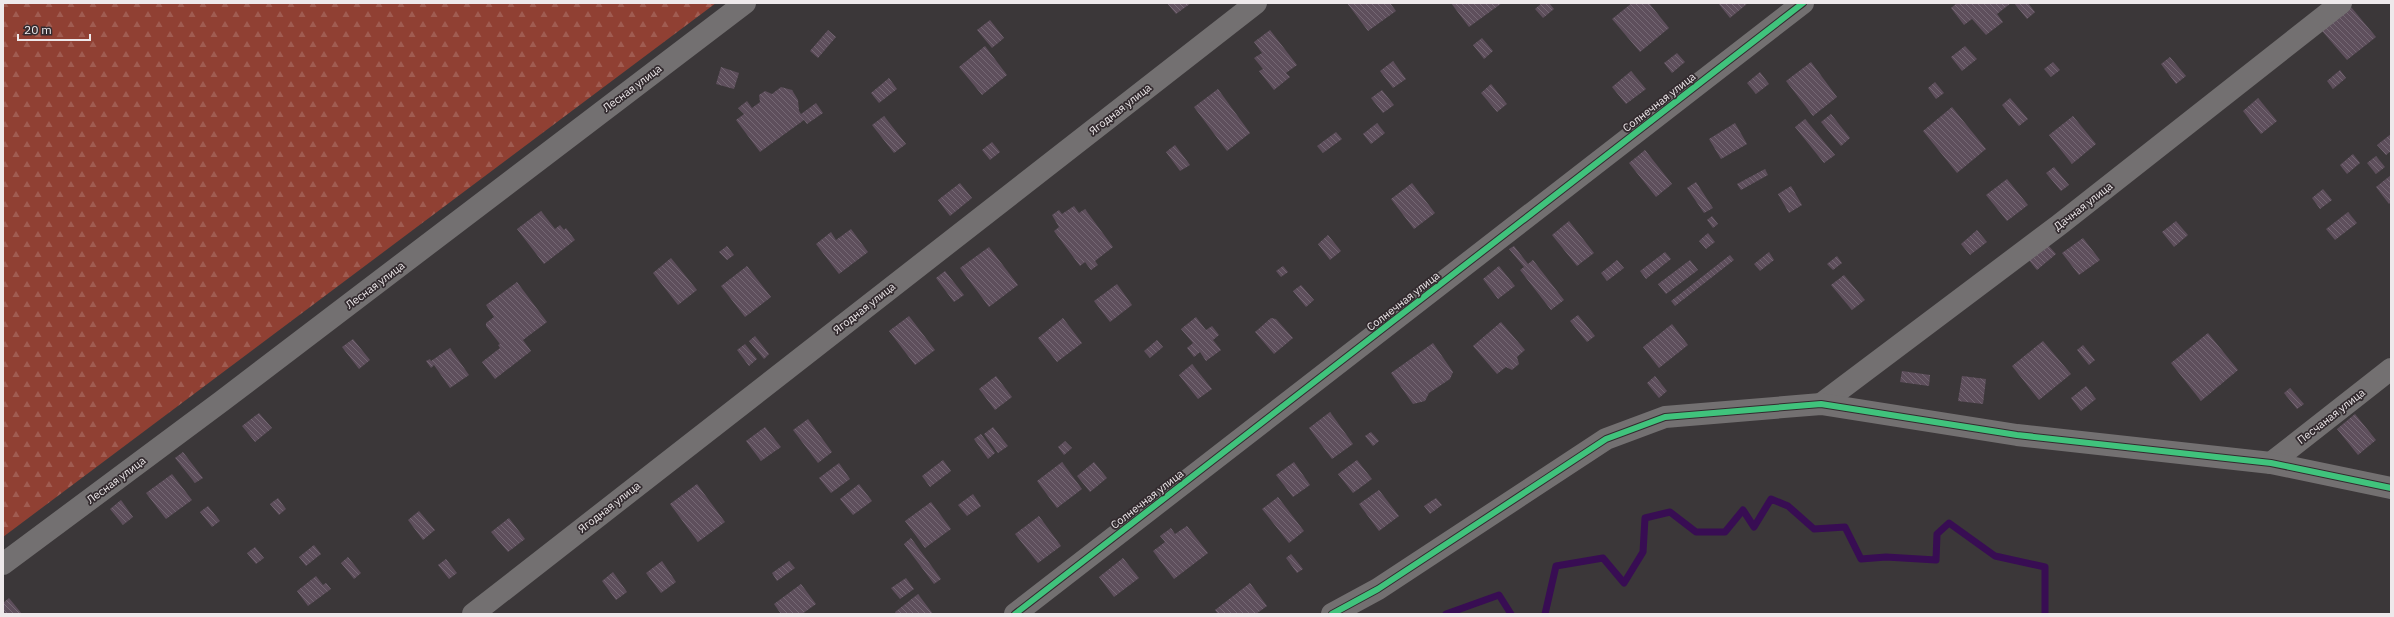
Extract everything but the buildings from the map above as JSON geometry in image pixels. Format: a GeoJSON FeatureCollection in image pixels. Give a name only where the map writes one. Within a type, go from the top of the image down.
{"type":"FeatureCollection","features":[{"type":"Feature","properties":{"kind":"street","name":"Лесная улица"},"geometry":{"type":"LineString","coordinates":[[3,564],[222,401],[745,3]]}},
{"type":"Feature","properties":{"kind":"street","name":"Ягодная улица"},"geometry":{"type":"LineString","coordinates":[[473,614],[1256,3]]}},
{"type":"Feature","properties":{"kind":"street","name":"Солнечная улица"},"geometry":{"type":"LineString","coordinates":[[1015,614],[1803,3]]}},
{"type":"Feature","properties":{"kind":"street","name":"Дачная улица"},"geometry":{"type":"LineString","coordinates":[[1821,404],[2059,225],[2341,3]]}},
{"type":"Feature","properties":{"kind":"street","name":"Песчаная улица"},"geometry":{"type":"LineString","coordinates":[[2271,463],[2391,369]]}},
{"type":"Feature","properties":{"kind":"street"},"geometry":{"type":"LineString","coordinates":[[1332,614],[1378,589],[1606,439],[1664,417],[1821,404],[2017,435],[2271,463],[2391,488]]}},
{"type":"Feature","properties":{"kind":"green space"},"geometry":{"type":"Polygon","coordinates":[[[3,3],[716,3],[3,537],[3,3]]]}},
{"type":"Feature","properties":{"kind":"waterway"},"geometry":{"type":"LineString","coordinates":[[1545,614],[1556,566],[1603,558],[1624,583],[1643,552],[1645,518],[1670,512],[1696,532],[1725,532],[1743,510],[1754,527],[1771,499],[1788,506],[1814,529],[1845,527],[1861,559],[1886,557],[1936,560],[1937,534],[1949,523],[1995,556],[2045,567],[2045,614]]}},
{"type":"Feature","properties":{"kind":"waterway"},"geometry":{"type":"LineString","coordinates":[[1446,614],[1499,595],[1511,614]]}},
{"type":"Feature","properties":{"kind":"cycle path"},"geometry":{"type":"LineString","coordinates":[[1015,614],[1803,3]]}},
{"type":"Feature","properties":{"kind":"cycle path"},"geometry":{"type":"LineString","coordinates":[[1332,614],[1378,589],[1606,439],[1665,417],[1821,404],[2017,435],[2271,463],[2391,488]]}}]}
